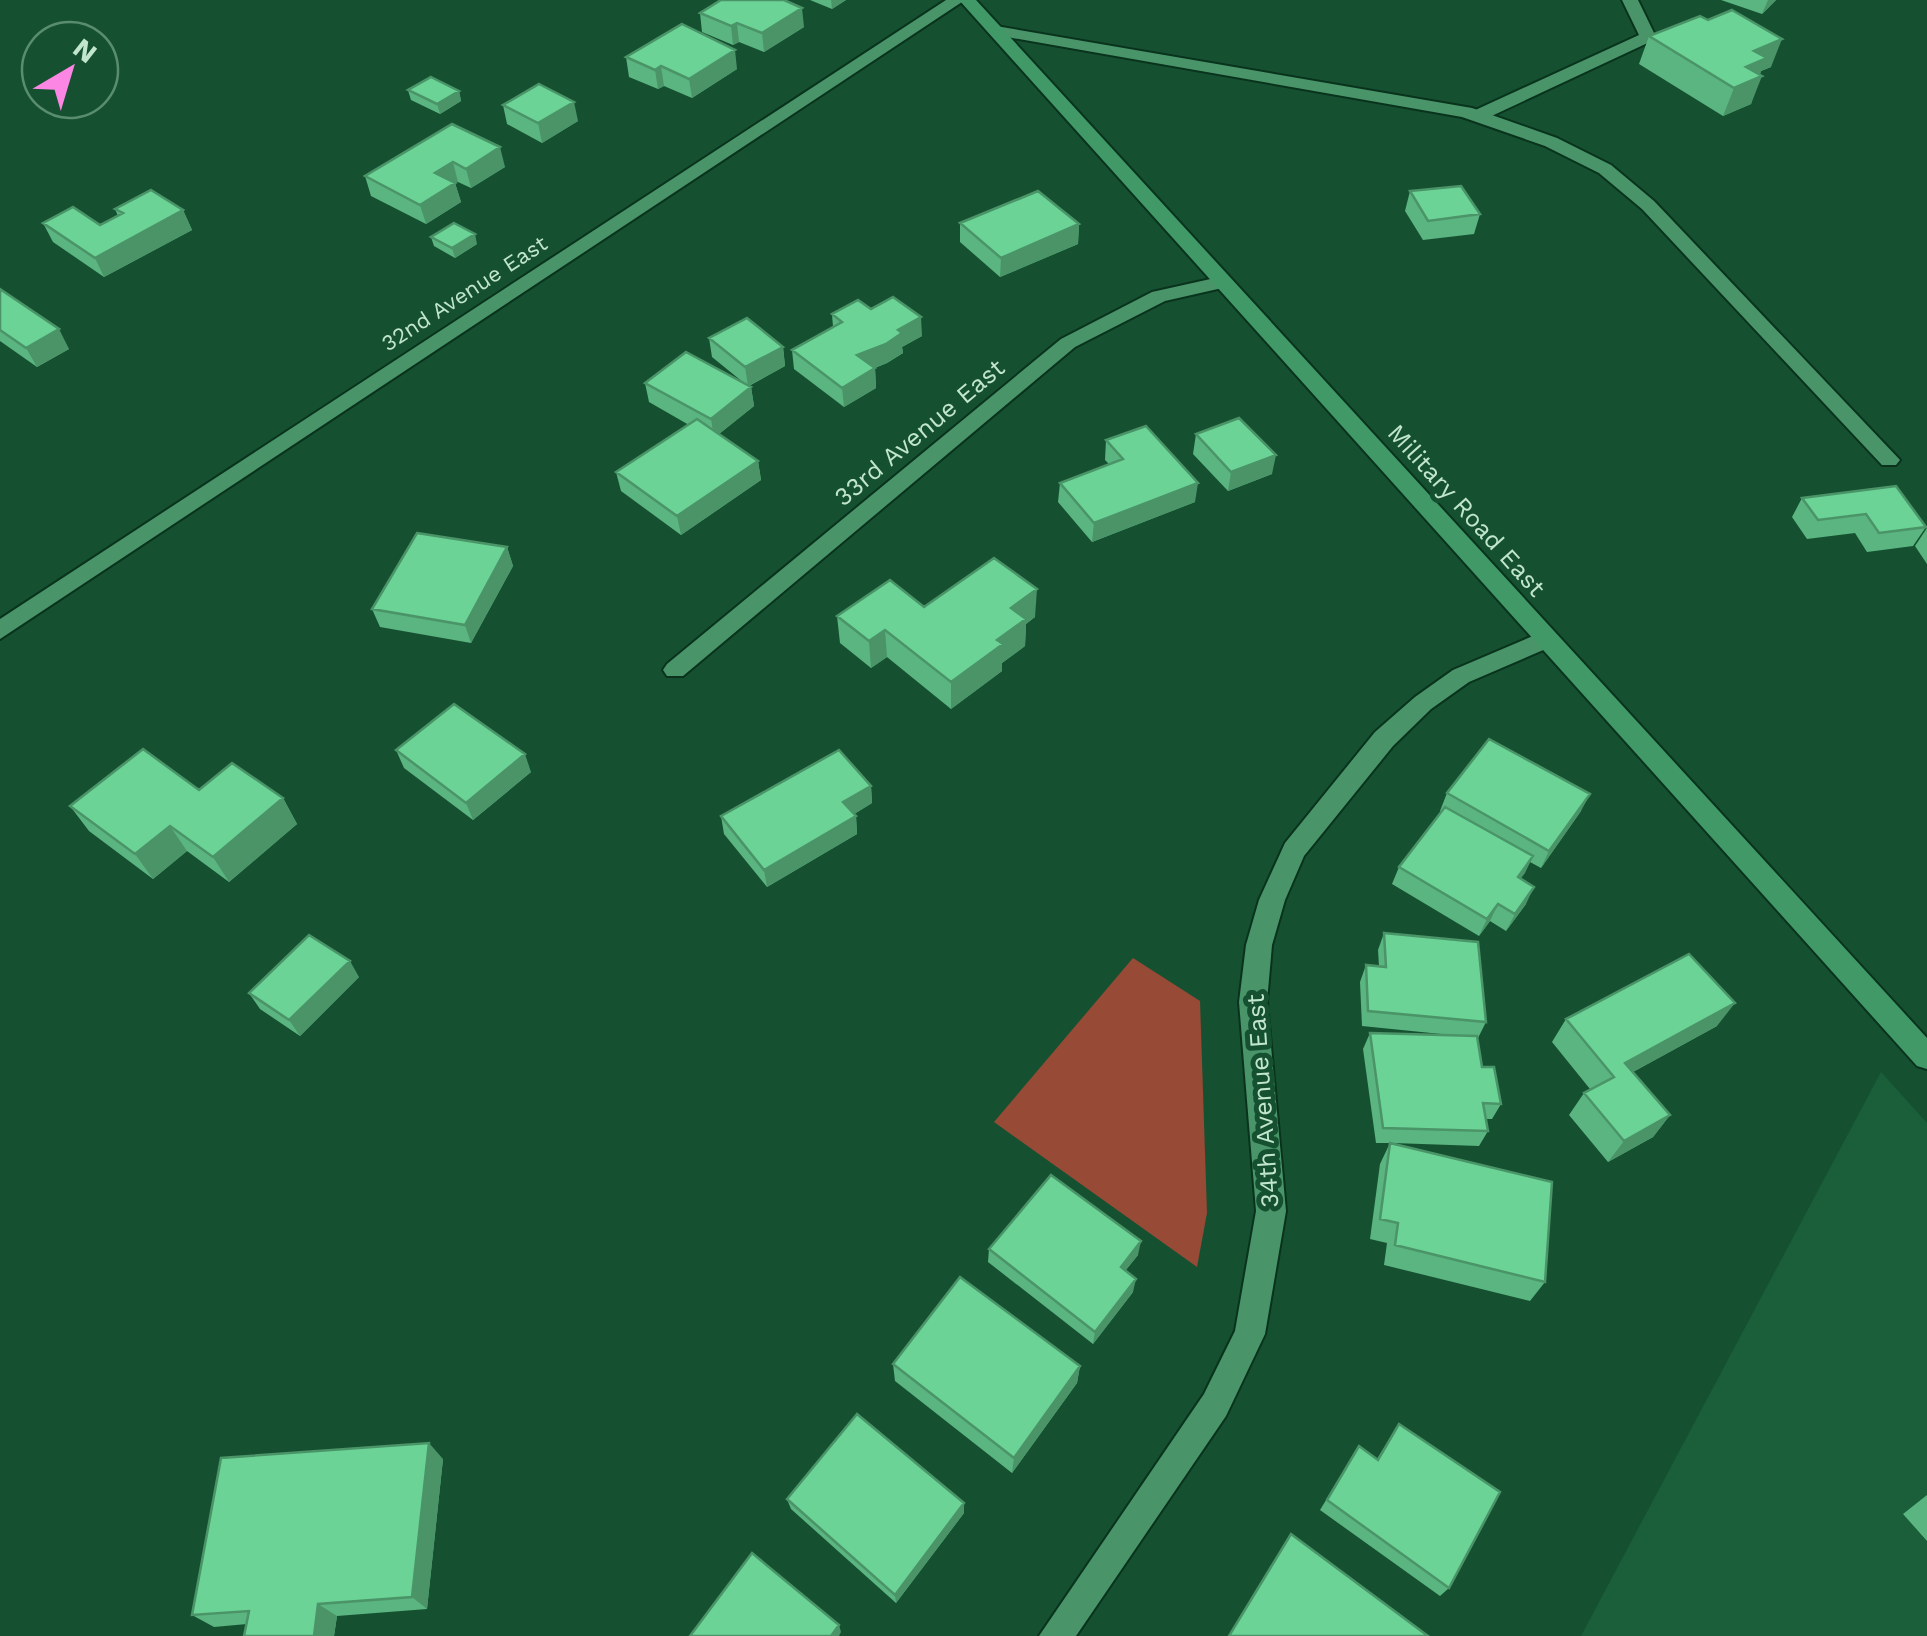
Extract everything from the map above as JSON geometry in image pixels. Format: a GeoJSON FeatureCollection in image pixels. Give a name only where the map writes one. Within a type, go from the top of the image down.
{"type":"FeatureCollection","features":[{"type":"Feature","properties":{"kind":"street","name":"32nd Avenue East"},"geometry":{"type":"LineString","coordinates":[[0,630],[957,0]]}},
{"type":"Feature","properties":{"kind":"street","name":"Military Road East"},"geometry":{"type":"LineString","coordinates":[[967,0],[1927,1057]]}},
{"type":"Feature","properties":{"kind":"street"},"geometry":{"type":"LineString","coordinates":[[1477,116],[1648,36],[1630,0]]}},
{"type":"Feature","properties":{"kind":"street"},"geometry":{"type":"LineString","coordinates":[[996,31],[1477,116],[1552,142],[1604,169],[1648,204],[1889,460]]}},
{"type":"Feature","properties":{"kind":"street","name":"33rd Avenue East"},"geometry":{"type":"LineString","coordinates":[[675,670],[1068,343],[1159,296],[1224,282]]}},
{"type":"Feature","properties":{"kind":"street","name":"34th Avenue East"},"geometry":{"type":"LineString","coordinates":[[1056,1636],[1216,1404],[1250,1334],[1271,1211],[1253,1002],[1258,945],[1294,850],[1384,739],[1423,703],[1461,676],[1548,639]]}},
{"type":"Feature","properties":{"kind":"shaded area"},"geometry":{"type":"Polygon","coordinates":[[[1133,958],[1200,1001],[1207,1213],[1197,1267],[994,1122],[1133,958]]]}},
{"type":"Feature","properties":{"kind":"shaded area"},"geometry":{"type":"Polygon","coordinates":[[[1881,1072],[1927,1123],[1927,1636],[1581,1636],[1881,1072]]]}},
{"type":"Feature","properties":{"kind":"building"},"geometry":{"type":"Polygon","coordinates":[[[721,0],[784,0],[802,8],[762,33],[700,13],[721,0]]]}},
{"type":"Feature","properties":{"kind":"building"},"geometry":{"type":"Polygon","coordinates":[[[1732,10],[1782,39],[1754,51],[1767,58],[1746,67],[1762,76],[1734,88],[1649,36],[1700,16],[1708,20],[1732,10]]]}},
{"type":"Feature","properties":{"kind":"building"},"geometry":{"type":"Polygon","coordinates":[[[682,24],[735,50],[689,79],[661,66],[655,70],[626,57],[682,24]]]}},
{"type":"Feature","properties":{"kind":"building"},"geometry":{"type":"Polygon","coordinates":[[[431,77],[459,91],[437,104],[408,90],[431,77]]]}},
{"type":"Feature","properties":{"kind":"building"},"geometry":{"type":"Polygon","coordinates":[[[539,84],[574,102],[538,123],[503,105],[539,84]]]}},
{"type":"Feature","properties":{"kind":"building"},"geometry":{"type":"Polygon","coordinates":[[[452,124],[500,147],[466,169],[453,162],[435,173],[455,183],[420,205],[365,176],[452,124]]]}},
{"type":"Feature","properties":{"kind":"building"},"geometry":{"type":"Polygon","coordinates":[[[1461,186],[1480,214],[1428,221],[1410,191],[1461,186]]]}},
{"type":"Feature","properties":{"kind":"building"},"geometry":{"type":"Polygon","coordinates":[[[151,190],[183,210],[95,258],[43,223],[73,207],[100,225],[123,213],[115,209],[151,190]]]}},
{"type":"Feature","properties":{"kind":"building"},"geometry":{"type":"Polygon","coordinates":[[[1038,191],[1079,224],[1001,258],[960,223],[1038,191]]]}},
{"type":"Feature","properties":{"kind":"building"},"geometry":{"type":"Polygon","coordinates":[[[454,223],[475,234],[452,248],[431,237],[454,223]]]}},
{"type":"Feature","properties":{"kind":"building"},"geometry":{"type":"Polygon","coordinates":[[[0,289],[59,329],[26,348],[0,330],[0,289]]]}},
{"type":"Feature","properties":{"kind":"building"},"geometry":{"type":"Polygon","coordinates":[[[893,297],[921,317],[898,330],[902,333],[886,344],[857,355],[875,368],[842,388],[792,350],[842,322],[832,314],[858,300],[871,309],[893,297]]]}},
{"type":"Feature","properties":{"kind":"building"},"geometry":{"type":"Polygon","coordinates":[[[747,318],[783,347],[745,367],[709,338],[747,318]]]}},
{"type":"Feature","properties":{"kind":"building"},"geometry":{"type":"Polygon","coordinates":[[[686,352],[751,387],[711,419],[645,383],[686,352]]]}},
{"type":"Feature","properties":{"kind":"building"},"geometry":{"type":"Polygon","coordinates":[[[1239,418],[1276,455],[1231,472],[1196,434],[1239,418]]]}},
{"type":"Feature","properties":{"kind":"building"},"geometry":{"type":"Polygon","coordinates":[[[697,419],[758,461],[677,516],[616,472],[697,419]]]}},
{"type":"Feature","properties":{"kind":"building"},"geometry":{"type":"Polygon","coordinates":[[[1146,426],[1198,483],[1094,523],[1060,483],[1123,459],[1106,440],[1146,426]]]}},
{"type":"Feature","properties":{"kind":"building"},"geometry":{"type":"Polygon","coordinates":[[[1896,486],[1926,527],[1879,533],[1866,514],[1818,520],[1802,498],[1896,486]]]}},
{"type":"Feature","properties":{"kind":"building"},"geometry":{"type":"Polygon","coordinates":[[[417,533],[507,547],[465,625],[372,609],[417,533]]]}},
{"type":"Feature","properties":{"kind":"building"},"geometry":{"type":"Polygon","coordinates":[[[994,558],[1037,589],[1011,608],[1026,619],[997,640],[1003,644],[951,682],[885,630],[869,641],[837,616],[890,580],[924,607],[994,558]]]}},
{"type":"Feature","properties":{"kind":"building"},"geometry":{"type":"Polygon","coordinates":[[[454,704],[525,754],[466,803],[396,750],[454,704]]]}},
{"type":"Feature","properties":{"kind":"building"},"geometry":{"type":"Polygon","coordinates":[[[1489,739],[1590,794],[1549,851],[1447,793],[1489,739]]]}},
{"type":"Feature","properties":{"kind":"building"},"geometry":{"type":"Polygon","coordinates":[[[143,749],[199,790],[232,763],[283,798],[213,857],[170,826],[135,854],[70,806],[143,749]]]}},
{"type":"Feature","properties":{"kind":"building"},"geometry":{"type":"Polygon","coordinates":[[[839,750],[871,786],[843,802],[856,816],[764,870],[721,816],[839,750]]]}},
{"type":"Feature","properties":{"kind":"building"},"geometry":{"type":"Polygon","coordinates":[[[1445,807],[1533,856],[1518,877],[1534,887],[1515,914],[1498,904],[1487,919],[1399,867],[1445,807]]]}},
{"type":"Feature","properties":{"kind":"building"},"geometry":{"type":"Polygon","coordinates":[[[1384,933],[1478,942],[1486,1022],[1368,1011],[1366,965],[1386,967],[1384,933]]]}},
{"type":"Feature","properties":{"kind":"building"},"geometry":{"type":"Polygon","coordinates":[[[309,935],[350,961],[289,1020],[249,993],[309,935]]]}},
{"type":"Feature","properties":{"kind":"building"},"geometry":{"type":"Polygon","coordinates":[[[1689,954],[1735,1003],[1625,1063],[1670,1115],[1624,1141],[1584,1093],[1614,1077],[1566,1019],[1689,954]]]}},
{"type":"Feature","properties":{"kind":"building"},"geometry":{"type":"Polygon","coordinates":[[[1370,1033],[1477,1036],[1482,1067],[1494,1067],[1501,1104],[1483,1103],[1488,1131],[1383,1128],[1370,1033]]]}},
{"type":"Feature","properties":{"kind":"building"},"geometry":{"type":"Polygon","coordinates":[[[1390,1143],[1552,1182],[1545,1282],[1395,1245],[1398,1223],[1380,1219],[1390,1143]]]}},
{"type":"Feature","properties":{"kind":"building"},"geometry":{"type":"Polygon","coordinates":[[[1051,1175],[1141,1241],[1121,1267],[1136,1279],[1095,1332],[989,1249],[1051,1175]]]}},
{"type":"Feature","properties":{"kind":"building"},"geometry":{"type":"Polygon","coordinates":[[[960,1277],[1080,1366],[1014,1458],[893,1364],[960,1277]]]}},
{"type":"Feature","properties":{"kind":"building"},"geometry":{"type":"Polygon","coordinates":[[[857,1414],[964,1503],[895,1595],[787,1499],[857,1414]]]}},
{"type":"Feature","properties":{"kind":"building"},"geometry":{"type":"Polygon","coordinates":[[[1399,1424],[1500,1492],[1449,1588],[1327,1500],[1359,1446],[1378,1460],[1399,1424]]]}},
{"type":"Feature","properties":{"kind":"building"},"geometry":{"type":"Polygon","coordinates":[[[429,1443],[412,1597],[318,1604],[314,1636],[244,1636],[249,1611],[192,1615],[221,1458],[429,1443]]]}},
{"type":"Feature","properties":{"kind":"building"},"geometry":{"type":"Polygon","coordinates":[[[1291,1534],[1428,1636],[1229,1636],[1291,1534]]]}},
{"type":"Feature","properties":{"kind":"building"},"geometry":{"type":"Polygon","coordinates":[[[752,1553],[839,1625],[831,1636],[690,1636],[752,1553]]]}}]}
